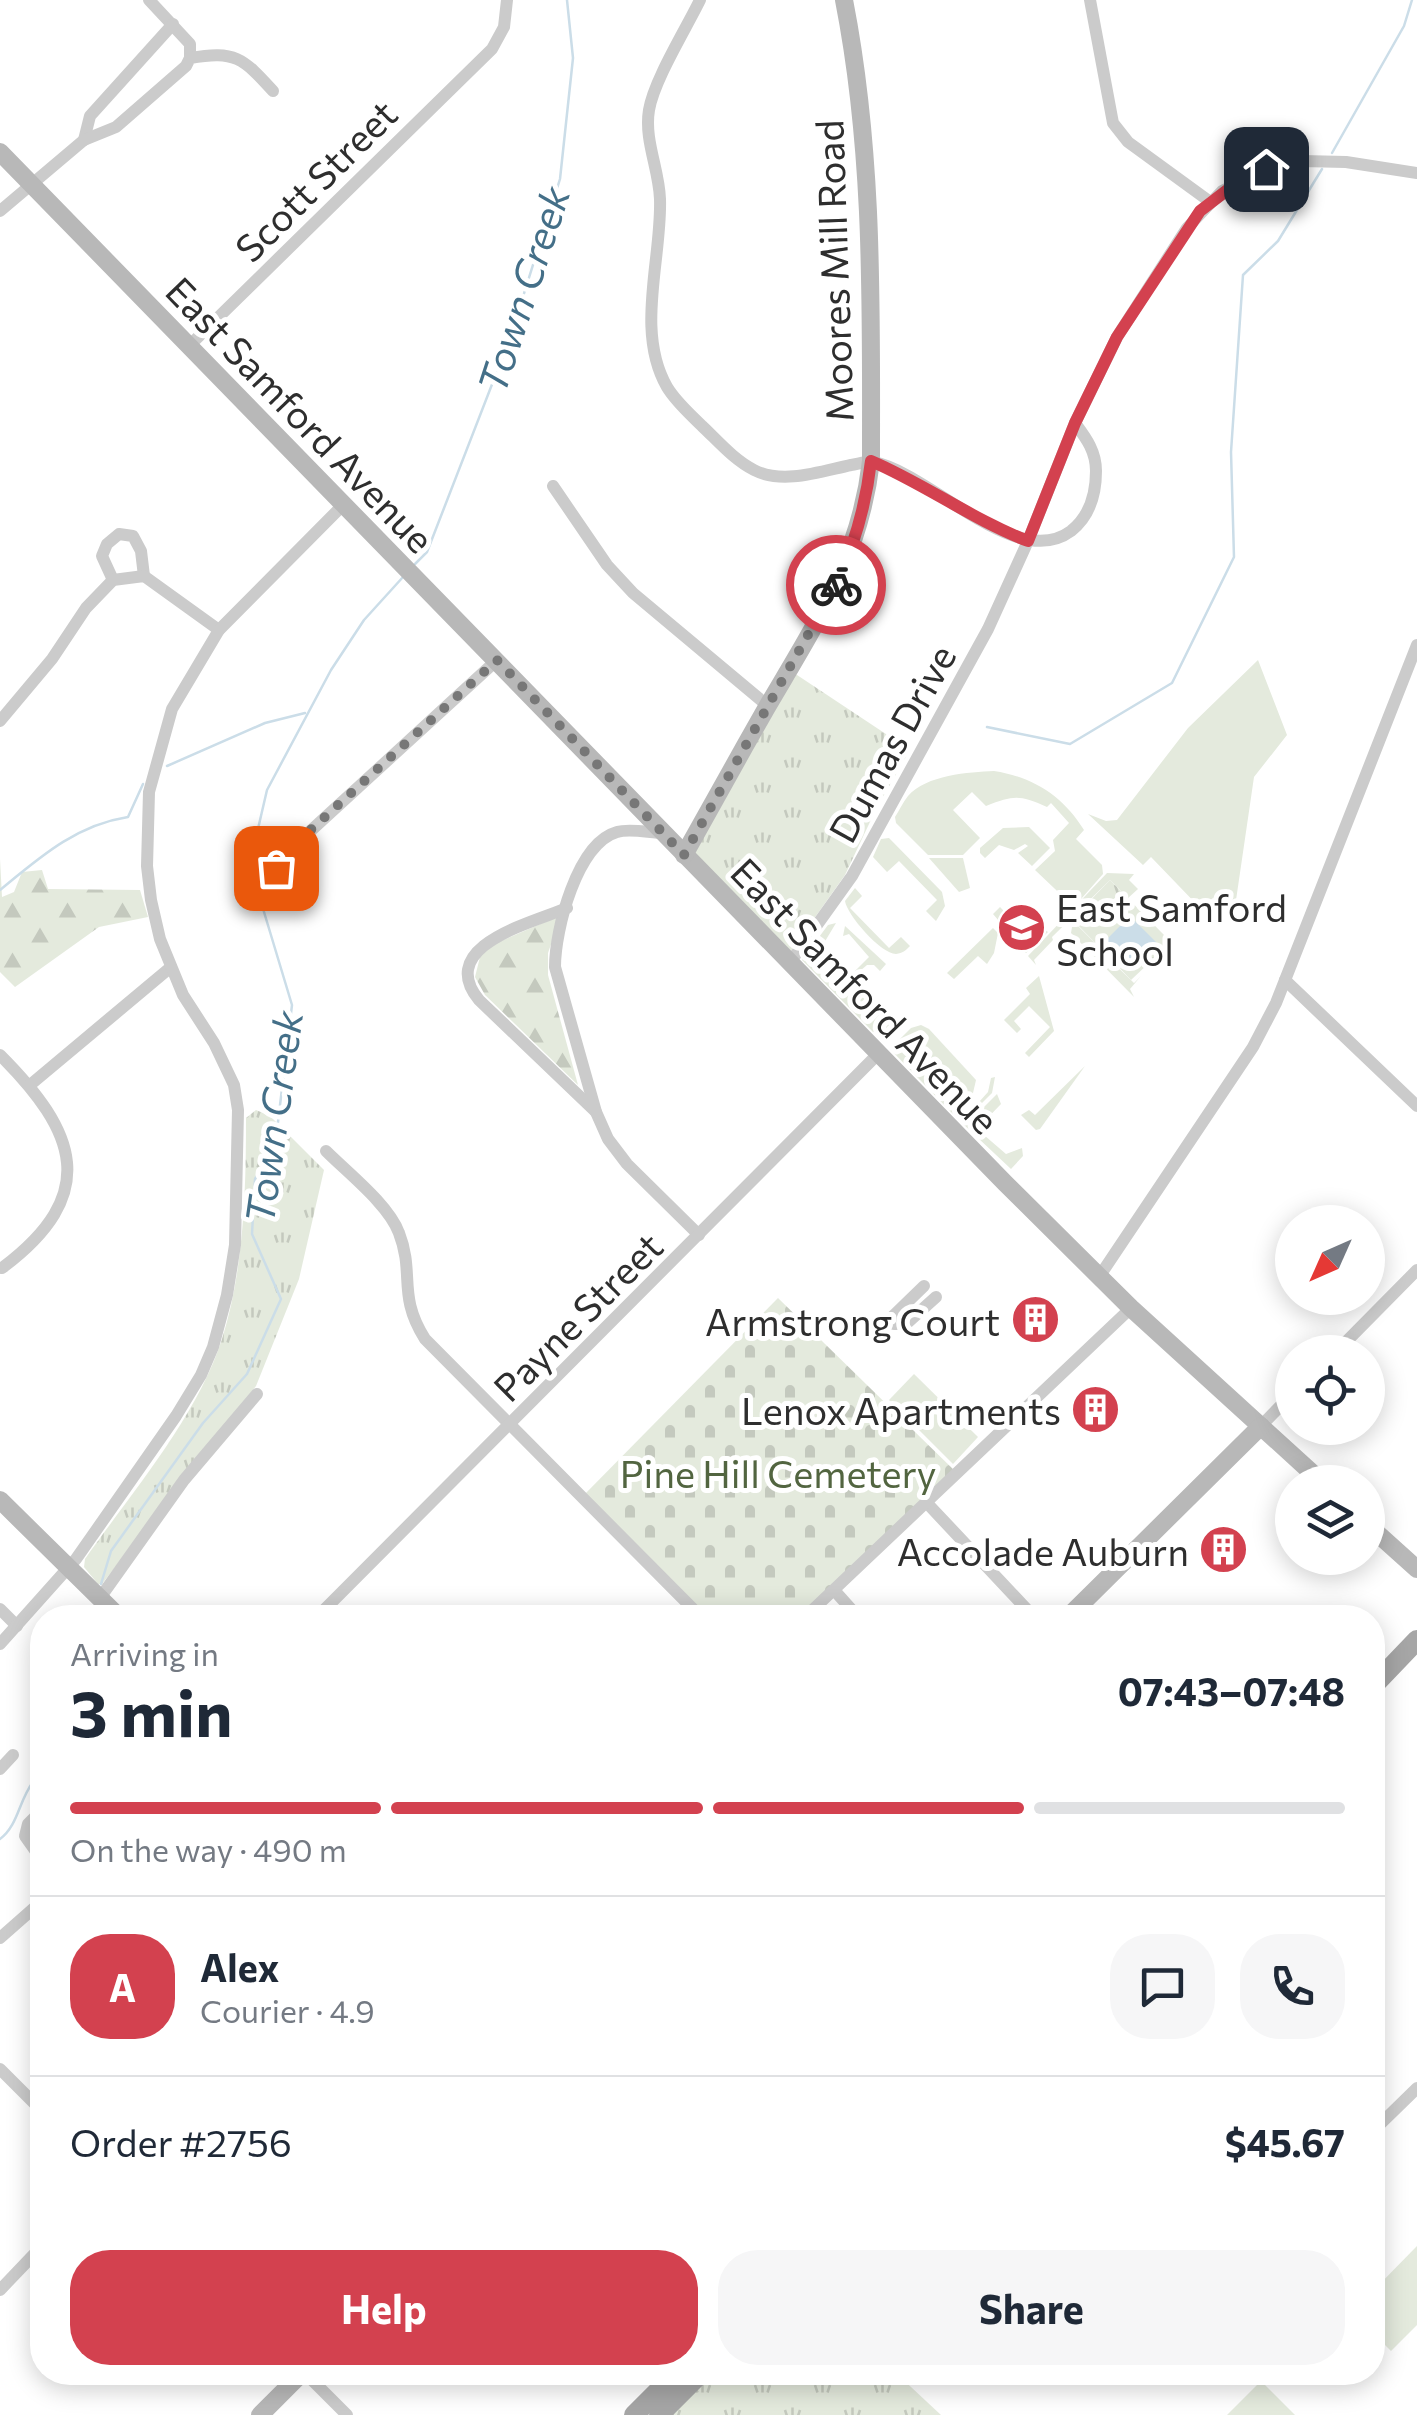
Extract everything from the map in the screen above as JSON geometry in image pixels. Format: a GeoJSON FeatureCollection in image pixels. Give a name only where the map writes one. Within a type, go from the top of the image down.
{"type":"FeatureCollection","features":[{"type":"Feature","properties":{"kind":"main road"},"geometry":{"type":"LineString","coordinates":[[1385,1673],[1417,1640]]}},
{"type":"Feature","properties":{"kind":"main road"},"geometry":{"type":"LineString","coordinates":[[634,2415],[664,2385]]}},
{"type":"Feature","properties":{"kind":"main road"},"geometry":{"type":"LineString","coordinates":[[659,2415],[689,2385]]}},
{"type":"Feature","properties":{"kind":"street"},"geometry":{"type":"LineString","coordinates":[[0,211],[84,140],[116,128],[186,66],[190,44],[149,0]]}},
{"type":"Feature","properties":{"kind":"street","name":"Scott Street"},"geometry":{"type":"LineString","coordinates":[[189,346],[484,58],[504,27],[507,0]]}},
{"type":"Feature","properties":{"kind":"street"},"geometry":{"type":"LineString","coordinates":[[700,0],[649,107],[647,131],[659,178],[660,202],[652,326],[658,368],[682,407],[736,458],[756,471],[806,475],[871,461],[906,475],[1000,530],[1028,541],[1050,543],[1086,516],[1095,493],[1095,456],[1075,423]]}},
{"type":"Feature","properties":{"kind":"street","name":"Moores Mill Road"},"geometry":{"type":"LineString","coordinates":[[684,855],[830,600],[852,549],[867,495],[871,461],[870,223],[860,96],[844,0]]}},
{"type":"Feature","properties":{"kind":"street"},"geometry":{"type":"LineString","coordinates":[[1090,0],[1113,123],[1128,142],[1210,201]]}},
{"type":"Feature","properties":{"kind":"street"},"geometry":{"type":"LineString","coordinates":[[84,140],[90,116],[173,24]]}},
{"type":"Feature","properties":{"kind":"street"},"geometry":{"type":"LineString","coordinates":[[190,58],[232,54],[252,68],[273,91]]}},
{"type":"Feature","properties":{"kind":"street","name":"East Samford Avenue"},"geometry":{"type":"LineString","coordinates":[[0,152],[1099,1278],[1303,1465]]}},
{"type":"Feature","properties":{"kind":"street","name":"Dumas Drive"},"geometry":{"type":"LineString","coordinates":[[789,964],[852,876],[988,628],[1075,423],[1117,337],[1187,228],[1210,201],[1243,178],[1302,161],[1346,162],[1417,173]]}},
{"type":"Feature","properties":{"kind":"street"},"geometry":{"type":"LineString","coordinates":[[553,486],[607,565],[633,593],[768,706]]}},
{"type":"Feature","properties":{"kind":"street"},"geometry":{"type":"LineString","coordinates":[[36,1605],[69,1569],[201,1375],[227,1295],[235,1245],[238,1110],[234,1085],[214,1043],[183,995],[150,900],[146,829],[149,792],[172,709],[219,630],[344,504]]}},
{"type":"Feature","properties":{"kind":"street"},"geometry":{"type":"LineString","coordinates":[[113,580],[102,556],[107,544],[119,534],[133,536],[142,551],[144,576]]}},
{"type":"Feature","properties":{"kind":"street"},"geometry":{"type":"LineString","coordinates":[[0,722],[86,608],[113,580],[144,576],[219,630]]}},
{"type":"Feature","properties":{"kind":"street"},"geometry":{"type":"LineString","coordinates":[[1099,1278],[1253,1047],[1285,980],[1417,645]]}},
{"type":"Feature","properties":{"kind":"street"},"geometry":{"type":"LineString","coordinates":[[304,836],[497,660]]}},
{"type":"Feature","properties":{"kind":"street"},"geometry":{"type":"LineString","coordinates":[[664,833],[618,832],[592,846],[579,870],[567,908],[555,954],[556,967],[596,1112],[608,1139],[627,1164],[699,1235]]}},
{"type":"Feature","properties":{"kind":"street"},"geometry":{"type":"LineString","coordinates":[[567,908],[478,947],[468,968],[468,980],[479,1000],[596,1112]]}},
{"type":"Feature","properties":{"kind":"street"},"geometry":{"type":"LineString","coordinates":[[30,1085],[171,967]]}},
{"type":"Feature","properties":{"kind":"street"},"geometry":{"type":"LineString","coordinates":[[1285,980],[1417,1106]]}},
{"type":"Feature","properties":{"kind":"street","name":"Payne Street"},"geometry":{"type":"LineString","coordinates":[[329,1605],[878,1054]]}},
{"type":"Feature","properties":{"kind":"street"},"geometry":{"type":"LineString","coordinates":[[0,1055],[30,1085],[58,1125],[66,1149],[67,1174],[62,1198],[51,1220],[24,1252],[2,1268]]}},
{"type":"Feature","properties":{"kind":"street"},"geometry":{"type":"LineString","coordinates":[[326,1150],[387,1213],[400,1233],[408,1306],[425,1339],[689,1605]]}},
{"type":"Feature","properties":{"kind":"street"},"geometry":{"type":"LineString","coordinates":[[1353,1335],[1417,1270]]}},
{"type":"Feature","properties":{"kind":"street"},"geometry":{"type":"LineString","coordinates":[[924,1286],[892,1318],[894,1324],[906,1324],[936,1298]]}},
{"type":"Feature","properties":{"kind":"street"},"geometry":{"type":"LineString","coordinates":[[818,1605],[1131,1308]]}},
{"type":"Feature","properties":{"kind":"street"},"geometry":{"type":"LineString","coordinates":[[100,1598],[204,1455],[257,1394]]}},
{"type":"Feature","properties":{"kind":"street"},"geometry":{"type":"LineString","coordinates":[[1081,1605],[1275,1412]]}},
{"type":"Feature","properties":{"kind":"street"},"geometry":{"type":"LineString","coordinates":[[0,1500],[107,1605]]}},
{"type":"Feature","properties":{"kind":"street"},"geometry":{"type":"LineString","coordinates":[[926,1502],[1024,1605]]}},
{"type":"Feature","properties":{"kind":"street"},"geometry":{"type":"LineString","coordinates":[[1385,1541],[1417,1570]]}},
{"type":"Feature","properties":{"kind":"street"},"geometry":{"type":"LineString","coordinates":[[834,1590],[847,1605]]}},
{"type":"Feature","properties":{"kind":"street"},"geometry":{"type":"LineString","coordinates":[[0,1609],[17,1626]]}},
{"type":"Feature","properties":{"kind":"street"},"geometry":{"type":"LineString","coordinates":[[0,1644],[30,1612]]}},
{"type":"Feature","properties":{"kind":"street"},"geometry":{"type":"LineString","coordinates":[[0,1769],[13,1755]]}},
{"type":"Feature","properties":{"kind":"street"},"geometry":{"type":"LineString","coordinates":[[0,1938],[30,1912]]}},
{"type":"Feature","properties":{"kind":"street"},"geometry":{"type":"LineString","coordinates":[[0,2069],[30,2099]]}},
{"type":"Feature","properties":{"kind":"street"},"geometry":{"type":"LineString","coordinates":[[1386,2118],[1417,2088]]}},
{"type":"Feature","properties":{"kind":"street"},"geometry":{"type":"LineString","coordinates":[[0,2290],[30,2259]]}},
{"type":"Feature","properties":{"kind":"street"},"geometry":{"type":"LineString","coordinates":[[260,2415],[291,2385]]}},
{"type":"Feature","properties":{"kind":"street"},"geometry":{"type":"LineString","coordinates":[[317,2385],[347,2415]]}},
{"type":"Feature","properties":{"kind":"green space"},"geometry":{"type":"Polygon","coordinates":[[[1258,660],[1287,735],[1254,777],[1235,907],[1217,904],[1203,911],[1151,857],[1143,865],[1088,814],[1106,821],[1117,820],[1188,728],[1258,660]]]}},
{"type":"Feature","properties":{"kind":"green space"},"geometry":{"type":"Polygon","coordinates":[[[794,673],[910,750],[845,875],[791,951],[692,852],[794,673]]]}},
{"type":"Feature","properties":{"kind":"green space"},"geometry":{"type":"Polygon","coordinates":[[[994,771],[1022,778],[1046,790],[1067,807],[1084,830],[1076,839],[1102,865],[1103,874],[1074,907],[1035,870],[1055,851],[1053,840],[1069,823],[1051,803],[1047,807],[1017,798],[986,806],[972,792],[953,810],[980,838],[963,855],[928,855],[896,823],[895,817],[906,798],[926,783],[948,776],[994,771]]]}},
{"type":"Feature","properties":{"kind":"green space"},"geometry":{"type":"Polygon","coordinates":[[[1029,827],[1050,848],[1032,866],[1018,853],[1028,846],[1025,844],[1014,850],[999,845],[985,858],[980,853],[980,848],[1003,828],[1029,827]]]}},
{"type":"Feature","properties":{"kind":"green space"},"geometry":{"type":"Polygon","coordinates":[[[889,838],[942,892],[945,906],[936,921],[926,911],[937,900],[899,861],[887,872],[873,857],[881,839],[889,838]]]}},
{"type":"Feature","properties":{"kind":"green space"},"geometry":{"type":"Polygon","coordinates":[[[929,858],[963,858],[970,888],[959,892],[929,858]]]}},
{"type":"Feature","properties":{"kind":"green space"},"geometry":{"type":"Polygon","coordinates":[[[0,859],[2,897],[14,892],[22,872],[42,870],[48,889],[140,890],[148,917],[99,927],[15,987],[0,972],[0,859]]]}},
{"type":"Feature","properties":{"kind":"green space"},"geometry":{"type":"Polygon","coordinates":[[[1107,873],[1134,874],[1129,880],[1138,889],[1128,898],[1110,880],[1052,937],[1034,960],[1036,965],[1028,956],[1107,873]]]}},
{"type":"Feature","properties":{"kind":"green space"},"geometry":{"type":"Polygon","coordinates":[[[1110,880],[1165,936],[1167,946],[1131,980],[1072,919],[1110,880]]]}},
{"type":"Feature","properties":{"kind":"green space"},"geometry":{"type":"Polygon","coordinates":[[[855,888],[862,896],[850,908],[889,948],[901,937],[910,946],[896,954],[874,941],[847,907],[845,901],[855,888]]]}},
{"type":"Feature","properties":{"kind":"green space"},"geometry":{"type":"Polygon","coordinates":[[[1000,907],[1033,941],[1045,930],[1048,932],[1026,953],[993,914],[1000,907]]]}},
{"type":"Feature","properties":{"kind":"green space"},"geometry":{"type":"Polygon","coordinates":[[[561,915],[548,953],[548,975],[578,1085],[485,995],[475,977],[481,953],[492,945],[561,915]]]}},
{"type":"Feature","properties":{"kind":"green space"},"geometry":{"type":"Polygon","coordinates":[[[1073,921],[1098,946],[1095,953],[1104,961],[1108,958],[1134,983],[1141,976],[1130,989],[1134,997],[1071,933],[1073,921]]]}},
{"type":"Feature","properties":{"kind":"green space"},"geometry":{"type":"Polygon","coordinates":[[[836,923],[818,953],[845,981],[869,957],[849,934],[843,936],[845,926],[886,964],[880,971],[867,965],[854,976],[854,985],[892,1023],[882,1033],[873,1032],[802,960],[828,925],[836,923]]]}},
{"type":"Feature","properties":{"kind":"green space"},"geometry":{"type":"Polygon","coordinates":[[[993,928],[998,933],[987,964],[978,956],[954,979],[947,973],[993,928]]]}},
{"type":"Feature","properties":{"kind":"green space"},"geometry":{"type":"Polygon","coordinates":[[[1039,976],[1054,1031],[1029,1057],[1025,1053],[1050,1027],[1029,1006],[1014,1021],[1021,1029],[1017,1033],[1004,1020],[1030,994],[1026,988],[1039,976]]]}},
{"type":"Feature","properties":{"kind":"green space"},"geometry":{"type":"Polygon","coordinates":[[[921,1025],[976,1080],[973,1093],[953,1114],[890,1049],[911,1028],[921,1025]]]}},
{"type":"Feature","properties":{"kind":"green space"},"geometry":{"type":"Polygon","coordinates":[[[1085,1066],[1040,1129],[1036,1130],[1021,1115],[1029,1110],[1035,1115],[1085,1066]]]}},
{"type":"Feature","properties":{"kind":"green space"},"geometry":{"type":"Polygon","coordinates":[[[995,1077],[992,1093],[970,1115],[973,1118],[997,1094],[1001,1104],[977,1129],[1006,1154],[1022,1148],[1023,1156],[1011,1169],[961,1122],[988,1092],[991,1078],[995,1077]]]}},
{"type":"Feature","properties":{"kind":"green space"},"geometry":{"type":"Polygon","coordinates":[[[256,1110],[270,1116],[324,1170],[299,1279],[256,1386],[102,1584],[98,1584],[84,1567],[85,1559],[180,1425],[222,1339],[239,1258],[246,1118],[256,1110]]]}},
{"type":"Feature","properties":{"kind":"green space","name":"Pine Hill Cemetery"},"geometry":{"type":"Polygon","coordinates":[[[778,1298],[957,1473],[817,1605],[690,1605],[582,1497],[778,1298]]]}},
{"type":"Feature","properties":{"kind":"green space"},"geometry":{"type":"Polygon","coordinates":[[[914,1374],[978,1437],[953,1464],[889,1400],[914,1374]]]}},
{"type":"Feature","properties":{"kind":"green space"},"geometry":{"type":"Polygon","coordinates":[[[1417,2246],[1417,2325],[1391,2351],[1385,2345],[1385,2279],[1417,2246]]]}},
{"type":"Feature","properties":{"kind":"green space"},"geometry":{"type":"Polygon","coordinates":[[[696,2385],[909,2385],[941,2415],[665,2415],[696,2385]]]}},
{"type":"Feature","properties":{"kind":"green space"},"geometry":{"type":"Polygon","coordinates":[[[1257,2385],[1265,2385],[1295,2415],[1227,2415],[1257,2385]]]}},
{"type":"Feature","properties":{"kind":"water"},"geometry":{"type":"Polygon","coordinates":[[[1130,916],[1158,944],[1132,969],[1105,941],[1130,916]]]}},
{"type":"Feature","properties":{"kind":"waterway","name":"Town Creek"},"geometry":{"type":"LineString","coordinates":[[415,564],[427,552],[510,338],[560,179],[573,58],[567,0]]}},
{"type":"Feature","properties":{"kind":"waterway"},"geometry":{"type":"LineString","coordinates":[[1332,153],[1404,26],[1412,0]]}},
{"type":"Feature","properties":{"kind":"waterway"},"geometry":{"type":"LineString","coordinates":[[987,727],[1070,744],[1172,683],[1234,557],[1231,452],[1243,275],[1278,241],[1322,169]]}},
{"type":"Feature","properties":{"kind":"waterway","name":"Town Creek"},"geometry":{"type":"LineString","coordinates":[[101,1584],[111,1551],[203,1423],[247,1374],[281,1299],[252,1234],[255,1179],[275,1147],[292,1005],[261,902],[254,846],[267,790],[331,670],[364,620],[403,577]]}},
{"type":"Feature","properties":{"kind":"waterway"},"geometry":{"type":"LineString","coordinates":[[167,766],[265,723],[305,713]]}},
{"type":"Feature","properties":{"kind":"waterway"},"geometry":{"type":"LineString","coordinates":[[0,890],[75,835],[128,817],[143,784]]}},
{"type":"Feature","properties":{"kind":"waterway","name":"Town Creek"},"geometry":{"type":"LineString","coordinates":[[0,1839],[11,1827],[30,1787]]}},
{"type":"Feature","properties":{"kind":"way so far"},"geometry":{"type":"LineString","coordinates":[[276,868],[285,865],[304,836],[497,660],[684,855],[836,585]]}},
{"type":"Feature","properties":{"kind":"place","name":"East Samford School"},"geometry":{"type":"Point","coordinates":[1021,928]}},
{"type":"Feature","properties":{"kind":"place","name":"Armstrong Court"},"geometry":{"type":"Point","coordinates":[1035,1320]}},
{"type":"Feature","properties":{"kind":"place","name":"Lenox Apartments"},"geometry":{"type":"Point","coordinates":[1096,1409]}},
{"type":"Feature","properties":{"kind":"place","name":"Accolade Auburn"},"geometry":{"type":"Point","coordinates":[1224,1550]}},
{"type":"Feature","properties":{"kind":"route"},"geometry":{"type":"LineString","coordinates":[[836,585],[862,514],[871,461],[906,475],[1000,530],[1028,541],[1075,423],[1117,337],[1200,211],[1222,191],[1266,169]]}}]}
